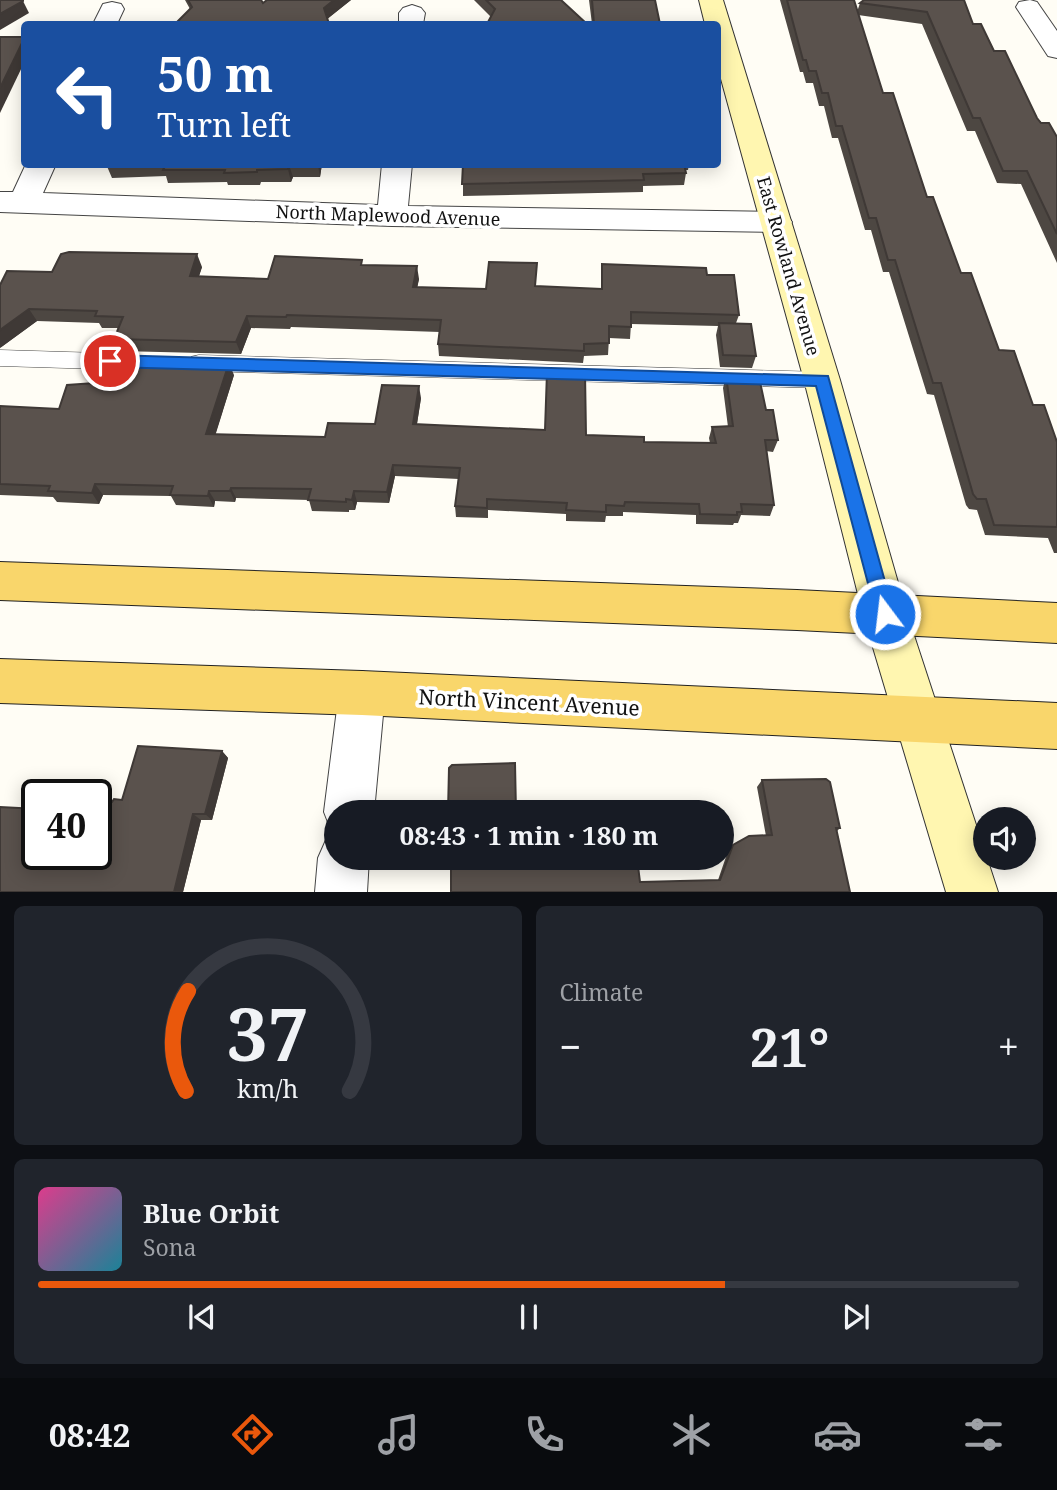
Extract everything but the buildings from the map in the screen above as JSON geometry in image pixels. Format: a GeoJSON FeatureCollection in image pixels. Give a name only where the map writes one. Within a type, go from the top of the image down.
{"type":"FeatureCollection","features":[{"type":"Feature","properties":{"kind":"main road"},"geometry":{"type":"LineString","coordinates":[[0,581],[360,592],[885,614],[1057,624]]}},
{"type":"Feature","properties":{"kind":"main road","name":"North Vincent Avenue"},"geometry":{"type":"LineString","coordinates":[[0,681],[362,693],[1057,726]]}},
{"type":"Feature","properties":{"kind":"street","name":"East Rowland Avenue"},"geometry":{"type":"LineString","coordinates":[[711,0],[717,21]]}},
{"type":"Feature","properties":{"kind":"street"},"geometry":{"type":"LineString","coordinates":[[1028,8],[1057,50]]}},
{"type":"Feature","properties":{"kind":"street","name":"East Rowland Avenue"},"geometry":{"type":"LineString","coordinates":[[721,34],[822,380],[885,614],[972,891]]}},
{"type":"Feature","properties":{"kind":"street"},"geometry":{"type":"LineString","coordinates":[[12,202],[38,168]]}},
{"type":"Feature","properties":{"kind":"street"},"geometry":{"type":"LineString","coordinates":[[392,216],[397,168]]}},
{"type":"Feature","properties":{"kind":"street","name":"North Maplewood Avenue"},"geometry":{"type":"LineString","coordinates":[[12,202],[392,216],[776,222]]}},
{"type":"Feature","properties":{"kind":"street"},"geometry":{"type":"LineString","coordinates":[[350,800],[362,693]]}},
{"type":"Feature","properties":{"kind":"street"},"geometry":{"type":"LineString","coordinates":[[341,891],[344,870]]}},
{"type":"Feature","properties":{"kind":"lane"},"geometry":{"type":"LineString","coordinates":[[0,358],[153,362]]}},
{"type":"Feature","properties":{"kind":"lane"},"geometry":{"type":"LineString","coordinates":[[181,363],[822,380]]}},
{"type":"Feature","properties":{"kind":"route"},"geometry":{"type":"LineString","coordinates":[[110,361],[822,380],[885,614]]}}]}
